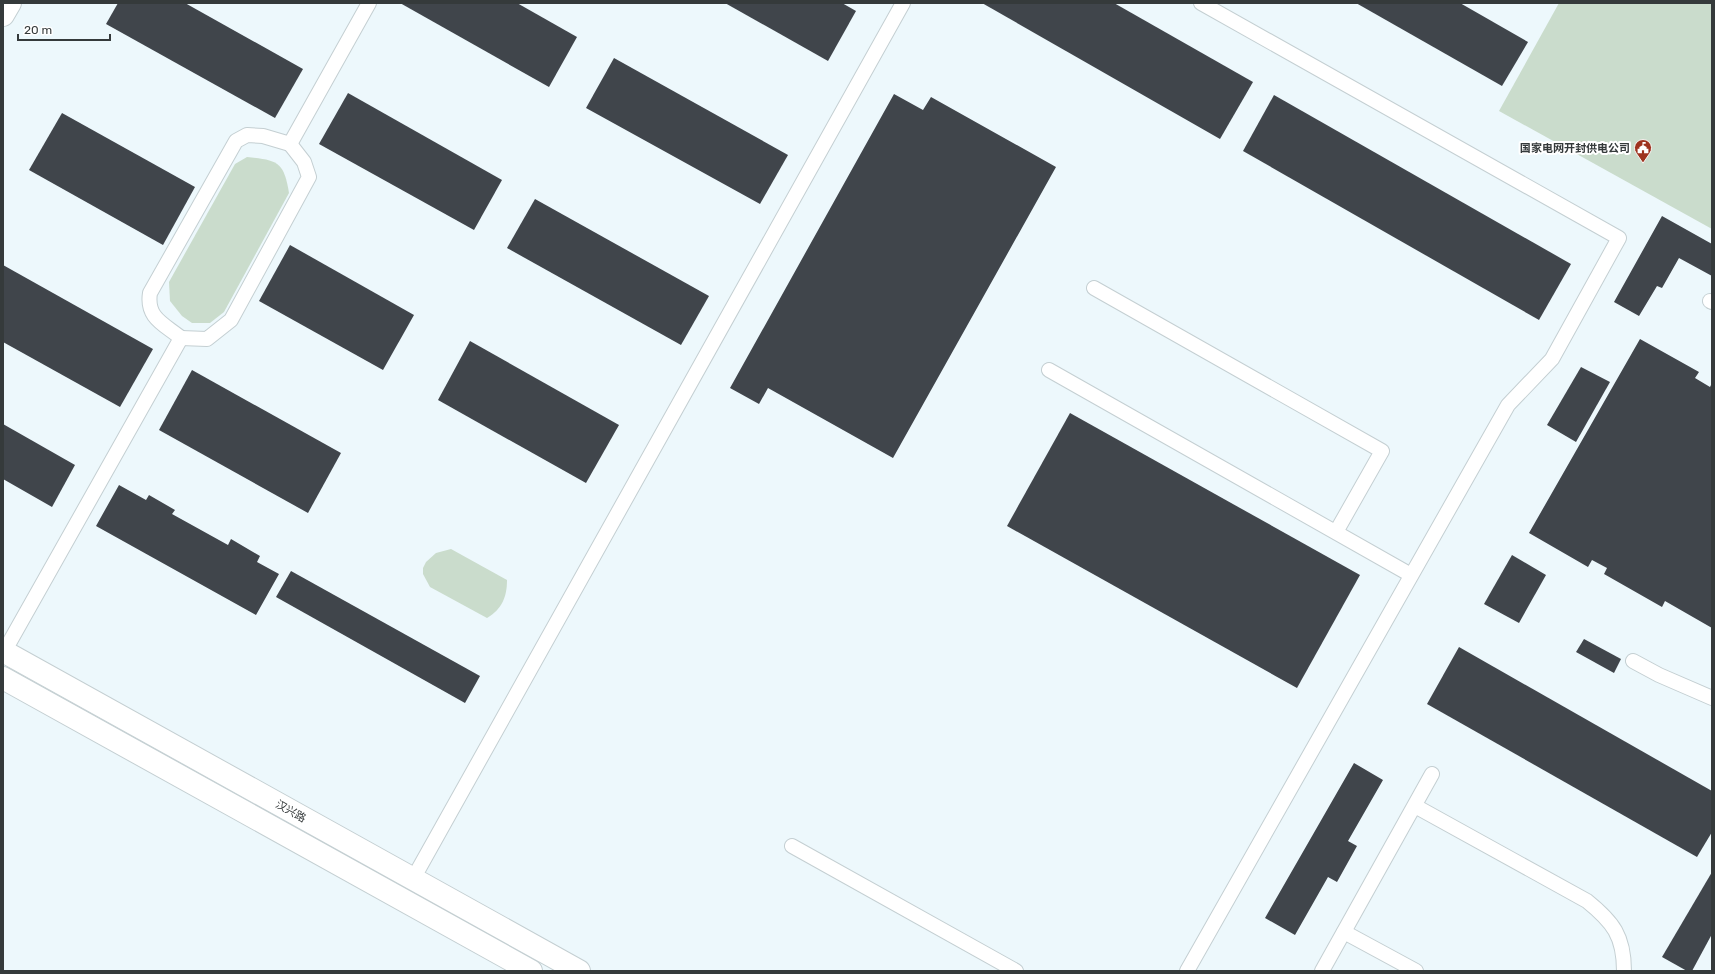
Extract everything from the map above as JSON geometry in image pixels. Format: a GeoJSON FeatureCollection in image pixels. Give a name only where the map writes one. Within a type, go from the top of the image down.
{"type":"FeatureCollection","features":[{"type":"Feature","properties":{"kind":"street"},"geometry":{"type":"LineString","coordinates":[[3,15],[10,3]]}},
{"type":"Feature","properties":{"kind":"street","name":"汉兴路"},"geometry":{"type":"LineString","coordinates":[[4,651],[579,971]]}},
{"type":"Feature","properties":{"kind":"street"},"geometry":{"type":"LineString","coordinates":[[3,678],[531,971]]}},
{"type":"Feature","properties":{"kind":"lane"},"geometry":{"type":"LineString","coordinates":[[290,144],[369,3]]}},
{"type":"Feature","properties":{"kind":"lane"},"geometry":{"type":"LineString","coordinates":[[413,879],[903,3]]}},
{"type":"Feature","properties":{"kind":"lane"},"geometry":{"type":"LineString","coordinates":[[1187,971],[1508,405],[1552,359],[1619,238],[1201,3]]}},
{"type":"Feature","properties":{"kind":"lane"},"geometry":{"type":"LineString","coordinates":[[248,135],[263,136],[290,144],[304,162],[309,177],[231,320],[207,338],[181,338],[156,319],[148,304],[150,293],[236,140],[248,135]]}},
{"type":"Feature","properties":{"kind":"lane"},"geometry":{"type":"LineString","coordinates":[[1094,288],[1382,451],[1336,532]]}},
{"type":"Feature","properties":{"kind":"lane"},"geometry":{"type":"LineString","coordinates":[[4,651],[181,338]]}},
{"type":"Feature","properties":{"kind":"lane"},"geometry":{"type":"LineString","coordinates":[[1049,370],[1412,576]]}},
{"type":"Feature","properties":{"kind":"lane"},"geometry":{"type":"LineString","coordinates":[[1632,661],[1659,675],[1712,698]]}},
{"type":"Feature","properties":{"kind":"lane"},"geometry":{"type":"LineString","coordinates":[[1322,971],[1432,774]]}},
{"type":"Feature","properties":{"kind":"lane"},"geometry":{"type":"LineString","coordinates":[[1415,806],[1587,901],[1605,915],[1618,934],[1624,954],[1624,971]]}},
{"type":"Feature","properties":{"kind":"lane"},"geometry":{"type":"LineString","coordinates":[[792,846],[1016,971]]}},
{"type":"Feature","properties":{"kind":"lane"},"geometry":{"type":"LineString","coordinates":[[1344,932],[1416,971]]}},
{"type":"Feature","properties":{"kind":"green space","name":"国家电网开封供电公司"},"geometry":{"type":"Polygon","coordinates":[[[1559,3],[1712,3],[1712,229],[1499,111],[1559,3]]]}},
{"type":"Feature","properties":{"kind":"green space"},"geometry":{"type":"Polygon","coordinates":[[[247,157],[266,160],[278,164],[285,175],[289,193],[224,312],[210,323],[192,323],[182,316],[170,301],[169,282],[235,164],[247,157]]]}},
{"type":"Feature","properties":{"kind":"green space"},"geometry":{"type":"Polygon","coordinates":[[[451,549],[507,580],[503,602],[496,611],[487,618],[430,587],[423,574],[423,568],[426,562],[436,553],[451,549]]]}},
{"type":"Feature","properties":{"kind":"building"},"geometry":{"type":"Polygon","coordinates":[[[118,3],[185,3],[303,69],[275,118],[106,24],[118,3]]]}},
{"type":"Feature","properties":{"kind":"building"},"geometry":{"type":"Polygon","coordinates":[[[400,3],[517,3],[577,37],[549,87],[400,3]]]}},
{"type":"Feature","properties":{"kind":"building"},"geometry":{"type":"Polygon","coordinates":[[[725,3],[842,3],[856,11],[828,61],[725,3]]]}},
{"type":"Feature","properties":{"kind":"building"},"geometry":{"type":"Polygon","coordinates":[[[982,3],[1114,3],[1253,82],[1220,139],[982,3]]]}},
{"type":"Feature","properties":{"kind":"building"},"geometry":{"type":"Polygon","coordinates":[[[1356,3],[1460,3],[1528,42],[1502,86],[1356,3]]]}},
{"type":"Feature","properties":{"kind":"building"},"geometry":{"type":"Polygon","coordinates":[[[614,58],[788,155],[760,204],[586,108],[614,58]]]}},
{"type":"Feature","properties":{"kind":"building"},"geometry":{"type":"Polygon","coordinates":[[[348,93],[502,180],[474,230],[319,144],[348,93]]]}},
{"type":"Feature","properties":{"kind":"building"},"geometry":{"type":"Polygon","coordinates":[[[894,94],[923,110],[931,97],[1056,167],[893,458],[768,388],[759,404],[730,388],[894,94]]]}},
{"type":"Feature","properties":{"kind":"building"},"geometry":{"type":"Polygon","coordinates":[[[1274,95],[1571,264],[1539,320],[1243,151],[1274,95]]]}},
{"type":"Feature","properties":{"kind":"building"},"geometry":{"type":"Polygon","coordinates":[[[62,113],[195,187],[163,245],[29,170],[62,113]]]}},
{"type":"Feature","properties":{"kind":"building"},"geometry":{"type":"Polygon","coordinates":[[[535,199],[709,296],[681,345],[507,248],[535,199]]]}},
{"type":"Feature","properties":{"kind":"building"},"geometry":{"type":"Polygon","coordinates":[[[1662,216],[1712,244],[1712,276],[1679,258],[1662,288],[1657,286],[1639,316],[1614,302],[1662,216]]]}},
{"type":"Feature","properties":{"kind":"building"},"geometry":{"type":"Polygon","coordinates":[[[290,245],[414,315],[383,370],[259,301],[290,245]]]}},
{"type":"Feature","properties":{"kind":"building"},"geometry":{"type":"Polygon","coordinates":[[[3,265],[153,349],[120,407],[3,342],[3,265]]]}},
{"type":"Feature","properties":{"kind":"building"},"geometry":{"type":"Polygon","coordinates":[[[1640,339],[1699,372],[1695,378],[1710,387],[1712,383],[1712,628],[1665,601],[1662,607],[1604,574],[1607,568],[1592,560],[1588,567],[1529,533],[1640,339]]]}},
{"type":"Feature","properties":{"kind":"building"},"geometry":{"type":"Polygon","coordinates":[[[470,341],[619,425],[586,483],[438,400],[470,341]]]}},
{"type":"Feature","properties":{"kind":"building"},"geometry":{"type":"Polygon","coordinates":[[[1581,367],[1610,382],[1576,442],[1547,425],[1581,367]]]}},
{"type":"Feature","properties":{"kind":"building"},"geometry":{"type":"Polygon","coordinates":[[[192,370],[341,453],[308,513],[159,430],[192,370]]]}},
{"type":"Feature","properties":{"kind":"building"},"geometry":{"type":"Polygon","coordinates":[[[1070,413],[1360,575],[1297,688],[1007,526],[1070,413]]]}},
{"type":"Feature","properties":{"kind":"building"},"geometry":{"type":"Polygon","coordinates":[[[3,424],[75,465],[52,507],[3,479],[3,424]]]}},
{"type":"Feature","properties":{"kind":"building"},"geometry":{"type":"Polygon","coordinates":[[[119,485],[146,500],[149,495],[175,510],[172,514],[228,545],[231,539],[260,556],[257,562],[279,574],[256,615],[96,526],[119,485]]]}},
{"type":"Feature","properties":{"kind":"building"},"geometry":{"type":"Polygon","coordinates":[[[1512,555],[1546,575],[1519,623],[1484,604],[1512,555]]]}},
{"type":"Feature","properties":{"kind":"building"},"geometry":{"type":"Polygon","coordinates":[[[291,571],[480,676],[465,703],[276,597],[291,571]]]}},
{"type":"Feature","properties":{"kind":"building"},"geometry":{"type":"Polygon","coordinates":[[[1584,639],[1621,659],[1614,673],[1576,652],[1584,639]]]}},
{"type":"Feature","properties":{"kind":"building"},"geometry":{"type":"Polygon","coordinates":[[[1459,647],[1712,791],[1712,832],[1697,857],[1427,704],[1459,647]]]}},
{"type":"Feature","properties":{"kind":"building"},"geometry":{"type":"Polygon","coordinates":[[[1354,763],[1383,780],[1348,841],[1357,846],[1337,882],[1328,877],[1295,935],[1265,918],[1354,763]]]}},
{"type":"Feature","properties":{"kind":"building"},"geometry":{"type":"Polygon","coordinates":[[[1712,872],[1712,934],[1692,971],[1687,971],[1662,957],[1712,872]]]}},
{"type":"Feature","properties":{"kind":"place","name":"国家电网开封供电公司"},"geometry":{"type":"Point","coordinates":[1643,163]}}]}
